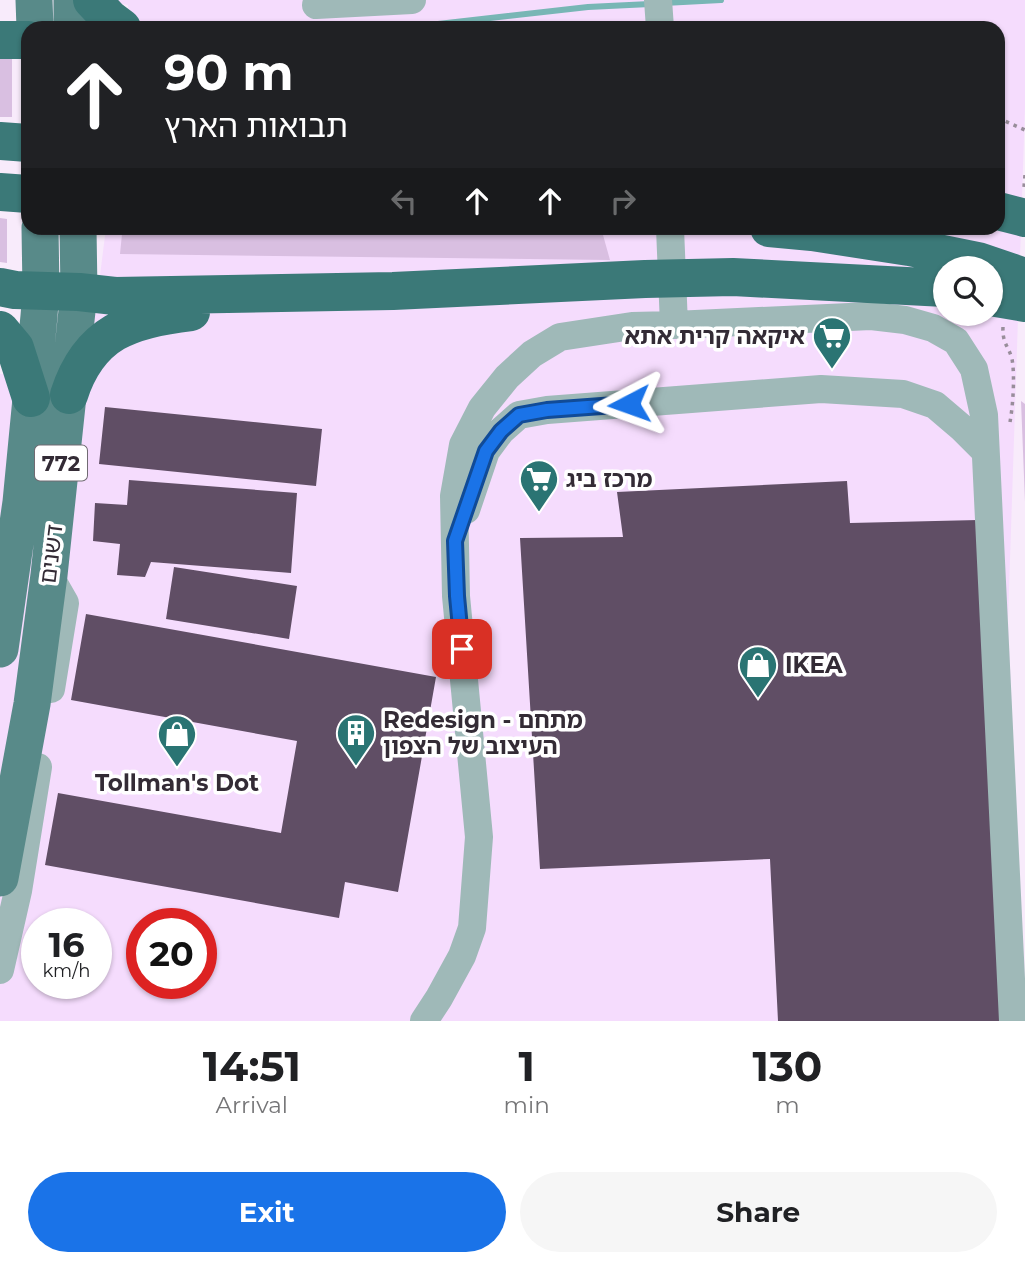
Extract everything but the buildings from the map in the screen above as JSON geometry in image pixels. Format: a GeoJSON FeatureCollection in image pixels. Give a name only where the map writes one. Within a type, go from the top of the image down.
{"type":"FeatureCollection","features":[{"type":"Feature","properties":{"kind":"highway"},"geometry":{"type":"LineString","coordinates":[[92,0],[113,21]]}},
{"type":"Feature","properties":{"kind":"highway"},"geometry":{"type":"LineString","coordinates":[[0,40],[21,40]]}},
{"type":"Feature","properties":{"kind":"highway"},"geometry":{"type":"LineString","coordinates":[[0,141],[21,142]]}},
{"type":"Feature","properties":{"kind":"highway"},"geometry":{"type":"LineString","coordinates":[[0,192],[21,194]]}},
{"type":"Feature","properties":{"kind":"highway"},"geometry":{"type":"LineString","coordinates":[[831,235],[978,261],[1025,277]]}},
{"type":"Feature","properties":{"kind":"highway"},"geometry":{"type":"LineString","coordinates":[[0,287],[115,296],[354,292],[733,277],[933,287]]}},
{"type":"Feature","properties":{"kind":"highway"},"geometry":{"type":"LineString","coordinates":[[69,395],[75,375],[89,354],[106,337],[134,324],[160,316],[354,292]]}},
{"type":"Feature","properties":{"kind":"highway"},"geometry":{"type":"LineString","coordinates":[[0,330],[15,348],[32,398]]}},
{"type":"Feature","properties":{"kind":"main road"},"geometry":{"type":"LineString","coordinates":[[34,0],[35,21]]}},
{"type":"Feature","properties":{"kind":"main road"},"geometry":{"type":"LineString","coordinates":[[72,0],[72,21]]}},
{"type":"Feature","properties":{"kind":"main road","name":"דשנים"},"geometry":{"type":"LineString","coordinates":[[0,649],[11,515],[32,398],[41,290],[40,235]]}},
{"type":"Feature","properties":{"kind":"main road","name":"דשנים"},"geometry":{"type":"LineString","coordinates":[[0,878],[32,704],[49,575],[79,292],[78,235]]}},
{"type":"Feature","properties":{"kind":"street"},"geometry":{"type":"LineString","coordinates":[[316,5],[412,0]]}},
{"type":"Feature","properties":{"kind":"street"},"geometry":{"type":"LineString","coordinates":[[658,0],[660,21]]}},
{"type":"Feature","properties":{"kind":"street"},"geometry":{"type":"LineString","coordinates":[[670,235],[674,325]]}},
{"type":"Feature","properties":{"kind":"street"},"geometry":{"type":"LineString","coordinates":[[424,1021],[462,956],[472,928],[479,837],[457,596],[454,496],[463,445],[482,408],[507,377],[532,354],[560,337],[632,326],[871,316],[905,320],[933,328],[956,341],[974,369],[984,415],[1013,1021]]}},
{"type":"Feature","properties":{"kind":"street"},"geometry":{"type":"LineString","coordinates":[[455,541],[486,451],[501,431],[519,415],[821,389],[903,394],[935,405],[985,451]]}},
{"type":"Feature","properties":{"kind":"street"},"geometry":{"type":"LineString","coordinates":[[0,970],[18,891],[65,603],[49,575]]}},
{"type":"Feature","properties":{"kind":"path"},"geometry":{"type":"LineString","coordinates":[[1005,121],[1025,130]]}},
{"type":"Feature","properties":{"kind":"path"},"geometry":{"type":"LineString","coordinates":[[1015,208],[1025,175]]}},
{"type":"Feature","properties":{"kind":"path"},"geometry":{"type":"LineString","coordinates":[[1006,431],[1013,390],[1012,358],[1004,344],[1002,329],[1007,306]]}},
{"type":"Feature","properties":{"kind":"shaded area","name":"מרכז ביג"},"geometry":{"type":"Polygon","coordinates":[[[96,0],[1025,0],[1025,107],[1008,620],[1025,1021],[0,1021],[0,374],[87,378],[105,235],[1005,235],[1005,21],[129,21],[128,5],[96,0]]]}},
{"type":"Feature","properties":{"kind":"shaded area"},"geometry":{"type":"Polygon","coordinates":[[[12,52],[12,117],[0,117],[0,53],[12,52]]]}},
{"type":"Feature","properties":{"kind":"shaded area"},"geometry":{"type":"Polygon","coordinates":[[[0,218],[7,219],[7,263],[0,262],[0,218]]]}},
{"type":"Feature","properties":{"kind":"shaded area"},"geometry":{"type":"Polygon","coordinates":[[[122,235],[603,235],[610,260],[120,254],[122,235]]]}},
{"type":"Feature","properties":{"kind":"shaded area"},"geometry":{"type":"Polygon","coordinates":[[[1021,401],[1025,404],[1025,502],[1021,401]]]}},
{"type":"Feature","properties":{"kind":"waterway"},"geometry":{"type":"LineString","coordinates":[[664,3],[721,0]]}},
{"type":"Feature","properties":{"kind":"waterway"},"geometry":{"type":"LineString","coordinates":[[465,21],[588,7],[650,4]]}},
{"type":"Feature","properties":{"kind":"place","name":"איקאה קרית אתא"},"geometry":{"type":"Point","coordinates":[832,370]}},
{"type":"Feature","properties":{"kind":"place","name":"מרכז ביג"},"geometry":{"type":"Point","coordinates":[539,513]}},
{"type":"Feature","properties":{"kind":"place","name":"IKEA"},"geometry":{"type":"Point","coordinates":[758,699]}},
{"type":"Feature","properties":{"kind":"place","name":"Redesign - מתחם העיצוב של הצפון"},"geometry":{"type":"Point","coordinates":[356,767]}},
{"type":"Feature","properties":{"kind":"place","name":"Tollman's Dot"},"geometry":{"type":"Point","coordinates":[177,768]}},
{"type":"Feature","properties":{"kind":"route"},"geometry":{"type":"LineString","coordinates":[[462,649],[455,541],[486,451],[501,431],[519,415],[547,410],[629,404]]}}]}
